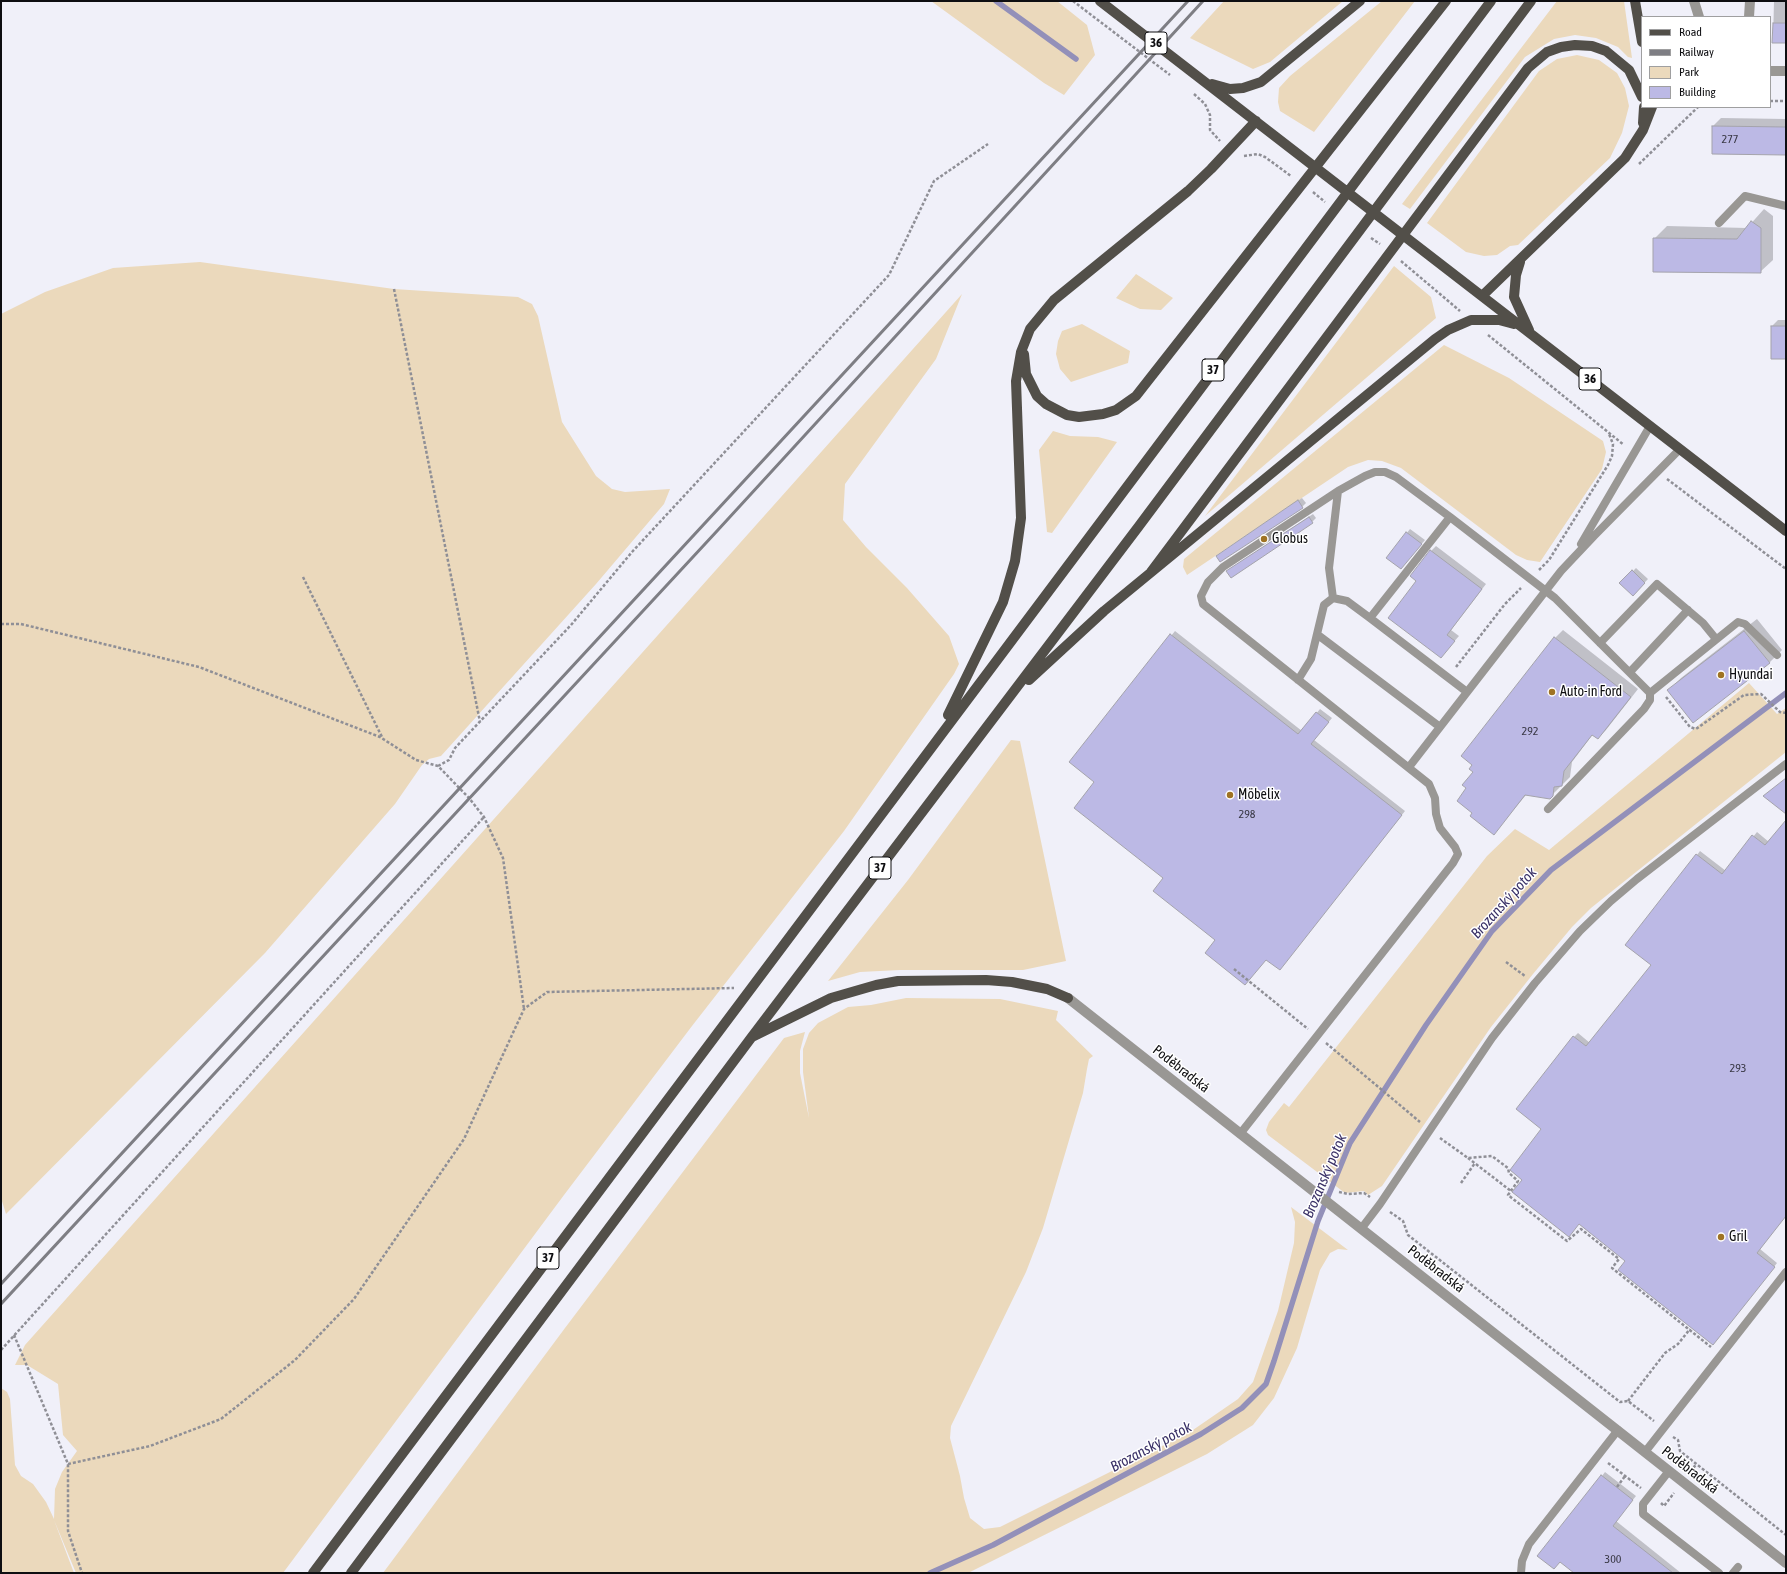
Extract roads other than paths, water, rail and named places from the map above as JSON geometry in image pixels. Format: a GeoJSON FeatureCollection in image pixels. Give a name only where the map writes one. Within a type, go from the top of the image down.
{"type":"FeatureCollection","features":[{"type":"Feature","properties":{"kind":"main road","name":"36"},"geometry":{"type":"LineString","coordinates":[[1100,1],[1786,531]]}},
{"type":"Feature","properties":{"kind":"main road"},"geometry":{"type":"LineString","coordinates":[[1202,79],[1218,87],[1230,89],[1243,88],[1261,82],[1360,1]]}},
{"type":"Feature","properties":{"kind":"main road"},"geometry":{"type":"LineString","coordinates":[[1030,329],[1024,351],[1024,367],[1030,386],[1046,404],[1067,415],[1079,417],[1103,414],[1126,404],[1136,396],[1153,376],[1446,1]]}},
{"type":"Feature","properties":{"kind":"main road","name":"37"},"geometry":{"type":"LineString","coordinates":[[313,1573],[936,739],[1491,1]]}},
{"type":"Feature","properties":{"kind":"main road","name":"37"},"geometry":{"type":"LineString","coordinates":[[351,1573],[751,1038],[1009,698],[1531,1]]}},
{"type":"Feature","properties":{"kind":"main road"},"geometry":{"type":"LineString","coordinates":[[1634,1],[1641,38]]}},
{"type":"Feature","properties":{"kind":"main road"},"geometry":{"type":"LineString","coordinates":[[1151,572],[1516,83],[1532,64],[1547,52],[1561,47],[1575,44],[1592,46],[1606,51],[1629,70],[1641,95]]}},
{"type":"Feature","properties":{"kind":"main road"},"geometry":{"type":"LineString","coordinates":[[1638,140],[1643,124],[1644,108]]}},
{"type":"Feature","properties":{"kind":"main road"},"geometry":{"type":"LineString","coordinates":[[1482,296],[1617,167],[1638,140],[1647,123],[1652,108]]}},
{"type":"Feature","properties":{"kind":"main road"},"geometry":{"type":"LineString","coordinates":[[936,739],[1003,602],[1015,561],[1021,518],[1016,381],[1020,352],[1030,329],[1054,300],[1188,191],[1256,121]]}},
{"type":"Feature","properties":{"kind":"main road"},"geometry":{"type":"LineString","coordinates":[[1520,260],[1516,274],[1514,297],[1530,332]]}},
{"type":"Feature","properties":{"kind":"main road"},"geometry":{"type":"LineString","coordinates":[[1009,698],[1082,631],[1151,572],[1448,330],[1471,320],[1490,319],[1511,323],[1530,332]]}},
{"type":"Feature","properties":{"kind":"main road"},"geometry":{"type":"LineString","coordinates":[[751,1038],[831,998],[876,985],[898,981],[986,980],[1012,982],[1047,989],[1068,998]]}},
{"type":"Feature","properties":{"kind":"street"},"geometry":{"type":"LineString","coordinates":[[1694,1],[1699,16]]}},
{"type":"Feature","properties":{"kind":"street"},"geometry":{"type":"LineString","coordinates":[[1749,16],[1750,1]]}},
{"type":"Feature","properties":{"kind":"street","name":"Poděbradská"},"geometry":{"type":"LineString","coordinates":[[1068,998],[1786,1563]]}},
{"type":"Feature","properties":{"kind":"lane"},"geometry":{"type":"LineString","coordinates":[[1719,223],[1745,196],[1786,206]]}},
{"type":"Feature","properties":{"kind":"lane"},"geometry":{"type":"LineString","coordinates":[[1562,571],[1589,531],[1650,426]]}},
{"type":"Feature","properties":{"kind":"lane"},"geometry":{"type":"LineString","coordinates":[[1409,767],[1562,571],[1594,536],[1680,449]]}},
{"type":"Feature","properties":{"kind":"lane"},"geometry":{"type":"LineString","coordinates":[[1240,1134],[1457,858],[1457,850],[1440,828],[1437,820],[1433,790],[1409,767],[1202,604],[1201,596],[1208,582],[1224,567],[1338,491],[1375,472],[1385,472],[1396,477],[1532,578],[1650,693],[1650,700],[1644,710],[1548,809]]}},
{"type":"Feature","properties":{"kind":"lane"},"geometry":{"type":"LineString","coordinates":[[1333,598],[1329,568],[1338,491]]}},
{"type":"Feature","properties":{"kind":"lane"},"geometry":{"type":"LineString","coordinates":[[1370,618],[1450,517]]}},
{"type":"Feature","properties":{"kind":"lane"},"geometry":{"type":"LineString","coordinates":[[1600,643],[1657,584],[1703,623],[1716,639]]}},
{"type":"Feature","properties":{"kind":"lane"},"geometry":{"type":"LineString","coordinates":[[1298,680],[1311,660],[1318,635],[1322,610],[1326,602],[1333,598],[1347,602],[1370,618],[1467,692]]}},
{"type":"Feature","properties":{"kind":"lane"},"geometry":{"type":"LineString","coordinates":[[1630,672],[1688,610]]}},
{"type":"Feature","properties":{"kind":"lane"},"geometry":{"type":"LineString","coordinates":[[1650,693],[1736,623],[1742,622],[1778,655]]}},
{"type":"Feature","properties":{"kind":"lane"},"geometry":{"type":"LineString","coordinates":[[1318,635],[1440,727]]}},
{"type":"Feature","properties":{"kind":"lane"},"geometry":{"type":"LineString","coordinates":[[1361,1229],[1380,1204],[1492,1038],[1535,983],[1580,931],[1611,901],[1786,764]]}},
{"type":"Feature","properties":{"kind":"lane"},"geometry":{"type":"LineString","coordinates":[[1645,1452],[1786,1272]]}},
{"type":"Feature","properties":{"kind":"lane"},"geometry":{"type":"LineString","coordinates":[[1521,1573],[1522,1561],[1529,1544],[1618,1430]]}},
{"type":"Feature","properties":{"kind":"lane"},"geometry":{"type":"LineString","coordinates":[[1669,1471],[1643,1504],[1643,1514],[1719,1573]]}},
{"type":"Feature","properties":{"kind":"waterway"},"geometry":{"type":"LineString","coordinates":[[996,1],[1076,59]]}},
{"type":"Feature","properties":{"kind":"waterway","name":"Brozanský potok"},"geometry":{"type":"LineString","coordinates":[[930,1573],[993,1545],[1201,1434],[1242,1408],[1266,1384],[1318,1221],[1350,1143],[1426,1025],[1492,931],[1551,870],[1786,693]]}},
{"type":"Feature","properties":{"kind":"railway"},"geometry":{"type":"LineString","coordinates":[[1,1284],[1188,1]]}},
{"type":"Feature","properties":{"kind":"railway"},"geometry":{"type":"LineString","coordinates":[[1,1304],[717,531],[1203,1]]}},
{"type":"Feature","properties":{"kind":"place","name":"Globus"},"geometry":{"type":"Point","coordinates":[1264,539]}},
{"type":"Feature","properties":{"kind":"place","name":"Hyundai"},"geometry":{"type":"Point","coordinates":[1721,675]}},
{"type":"Feature","properties":{"kind":"place","name":"Auto-in Ford"},"geometry":{"type":"Point","coordinates":[1552,692]}},
{"type":"Feature","properties":{"kind":"place","name":"Möbelix"},"geometry":{"type":"Point","coordinates":[1230,795]}},
{"type":"Feature","properties":{"kind":"place","name":"Gril"},"geometry":{"type":"Point","coordinates":[1721,1237]}}]}
